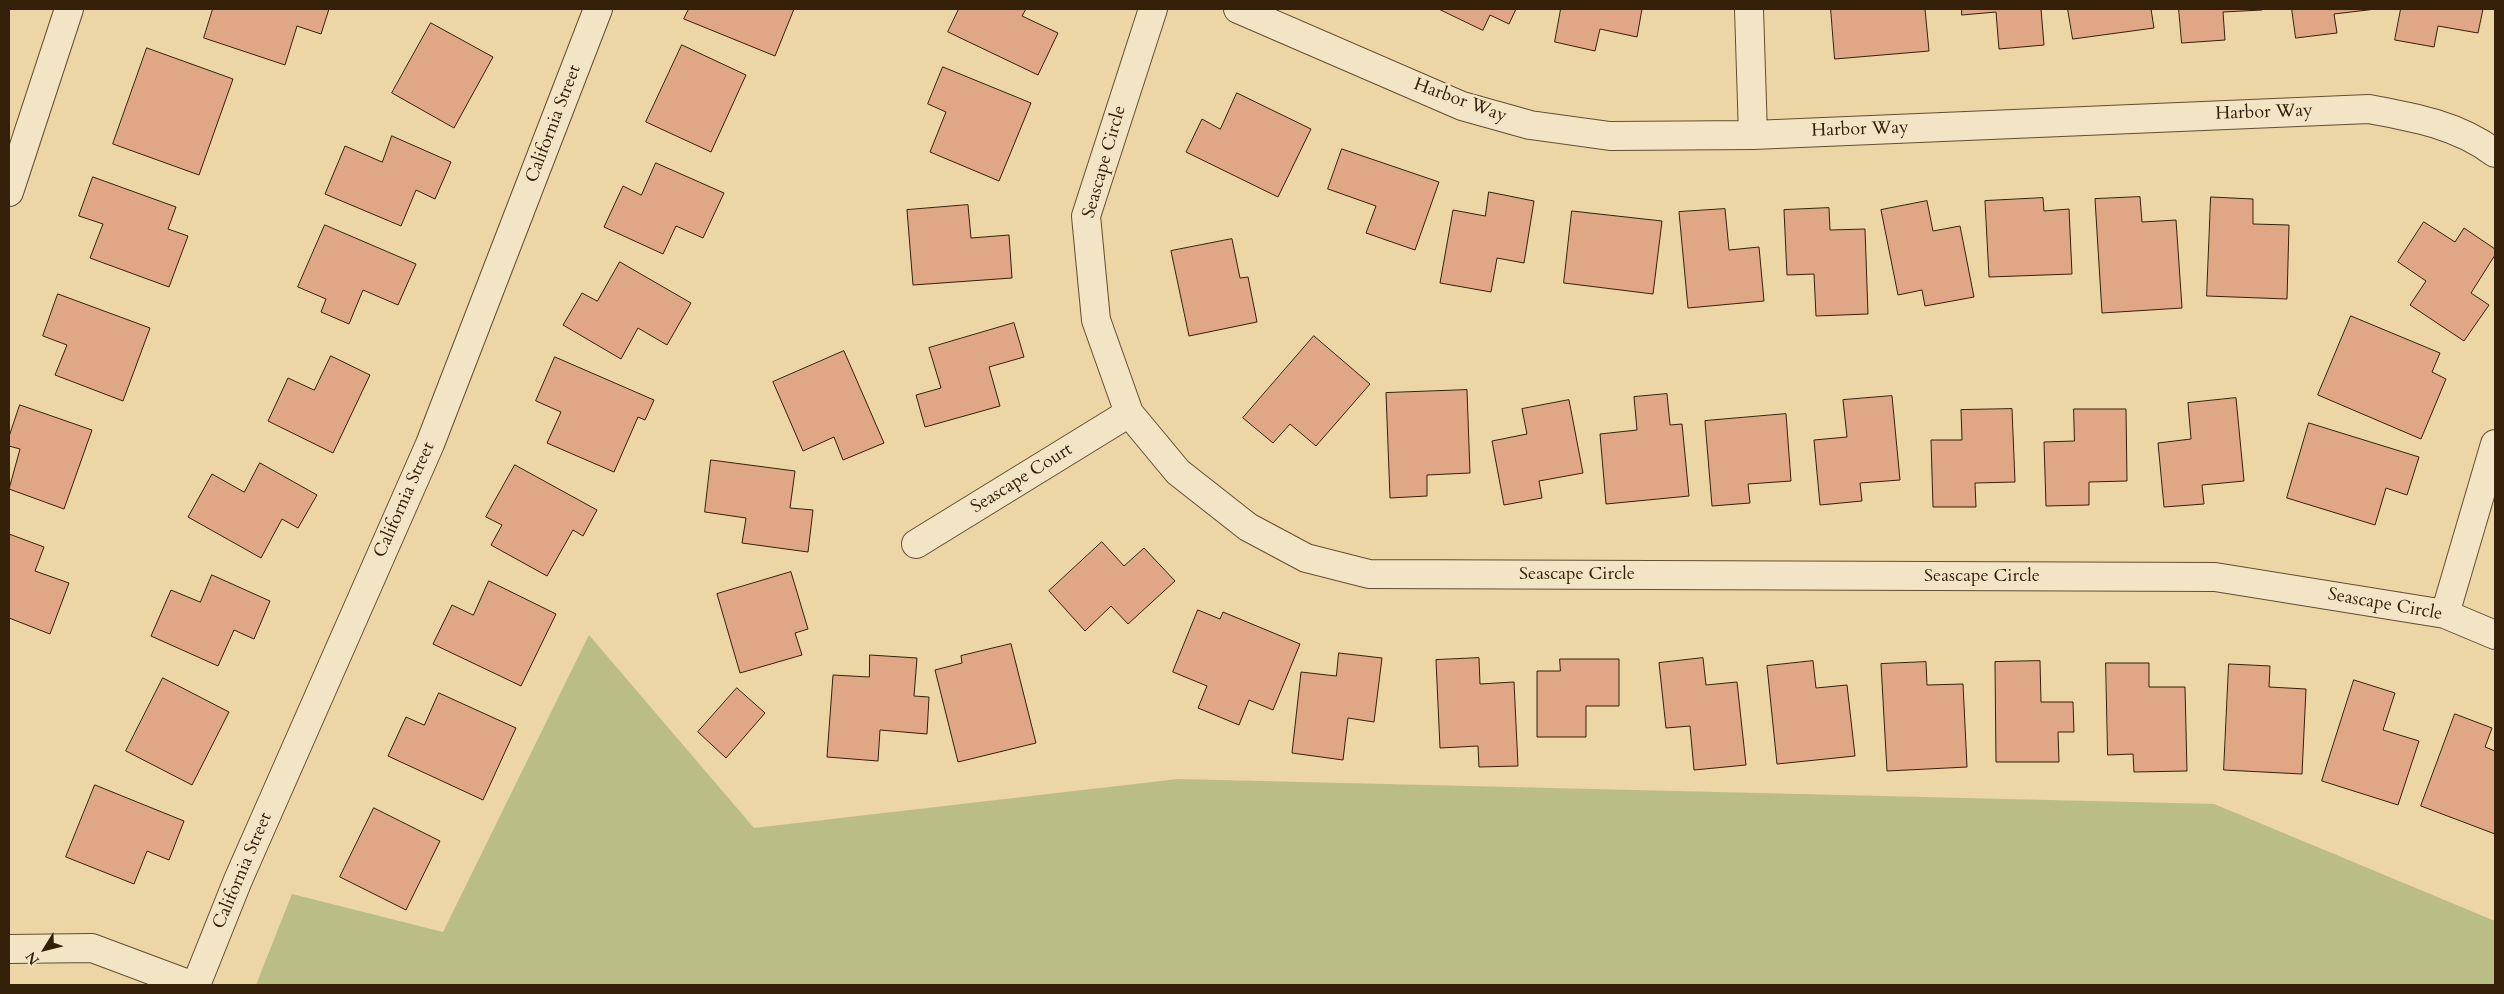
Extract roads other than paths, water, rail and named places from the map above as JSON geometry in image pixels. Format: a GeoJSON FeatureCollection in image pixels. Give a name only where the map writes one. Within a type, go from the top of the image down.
{"type":"FeatureCollection","features":[{"type":"Feature","properties":{"kind":"street"},"geometry":{"type":"LineString","coordinates":[[9,192],[69,9]]}},
{"type":"Feature","properties":{"kind":"street","name":"California Street"},"geometry":{"type":"LineString","coordinates":[[196,985],[238,880],[430,444],[598,9]]}},
{"type":"Feature","properties":{"kind":"street","name":"Seascape Circle"},"geometry":{"type":"LineString","coordinates":[[1153,9],[1086,216],[1096,320],[1129,414],[1178,472],[1248,527],[1306,558],[1369,574],[2215,577],[2445,614],[2495,635]]}},
{"type":"Feature","properties":{"kind":"street","name":"Harbor Way"},"geometry":{"type":"LineString","coordinates":[[1238,9],[1462,106],[1530,125],[1610,136],[1753,135],[2369,109],[2426,120],[2480,141],[2495,152]]}},
{"type":"Feature","properties":{"kind":"street"},"geometry":{"type":"LineString","coordinates":[[1749,9],[1753,135]]}},
{"type":"Feature","properties":{"kind":"street","name":"Seascape Court"},"geometry":{"type":"LineString","coordinates":[[916,544],[1129,414]]}},
{"type":"Feature","properties":{"kind":"street"},"geometry":{"type":"LineString","coordinates":[[2445,614],[2495,444]]}},
{"type":"Feature","properties":{"kind":"street"},"geometry":{"type":"LineString","coordinates":[[9,949],[92,948],[191,985]]}}]}
